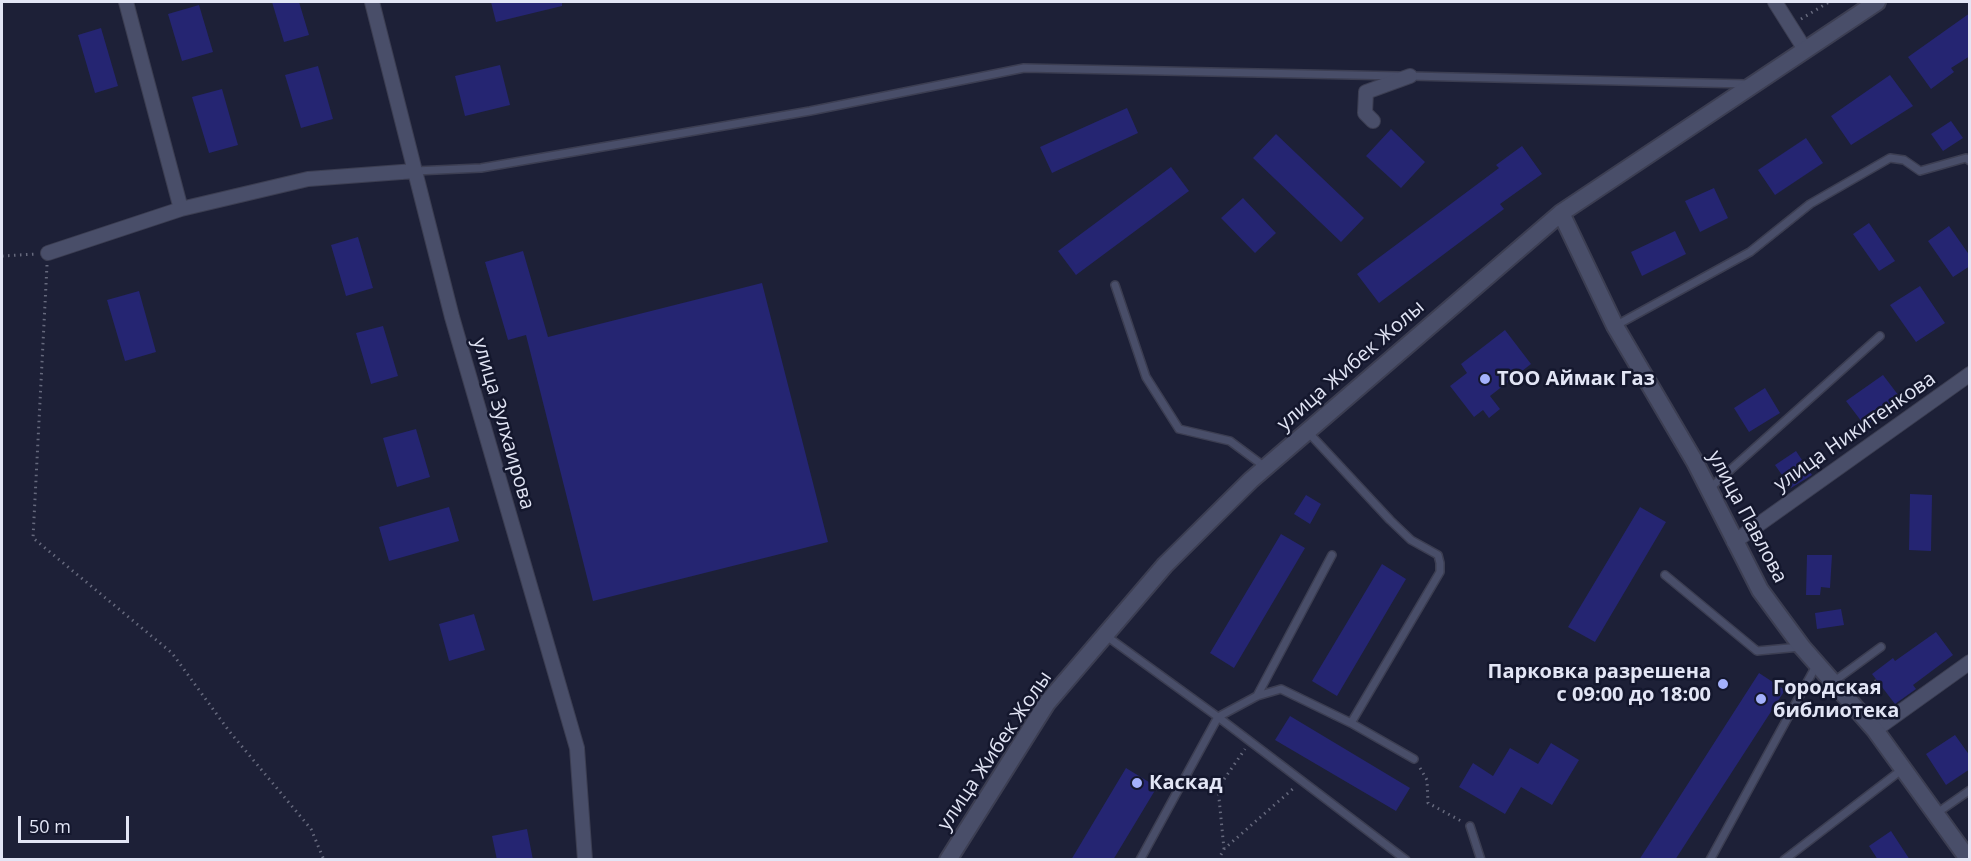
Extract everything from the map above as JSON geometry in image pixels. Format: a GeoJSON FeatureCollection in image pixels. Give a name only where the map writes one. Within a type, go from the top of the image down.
{"type":"FeatureCollection","features":[{"type":"Feature","properties":{"kind":"street"},"geometry":{"type":"LineString","coordinates":[[126,2],[181,209]]}},
{"type":"Feature","properties":{"kind":"street","name":"улица Зулхаирова"},"geometry":{"type":"LineString","coordinates":[[372,2],[452,317],[577,748],[585,860]]}},
{"type":"Feature","properties":{"kind":"street"},"geometry":{"type":"LineString","coordinates":[[1775,2],[1804,48]]}},
{"type":"Feature","properties":{"kind":"street","name":"улица Жибек Жолы"},"geometry":{"type":"LineString","coordinates":[[948,860],[1047,703],[1165,565],[1265,467],[1561,213],[1804,48],[1877,2]]}},
{"type":"Feature","properties":{"kind":"street"},"geometry":{"type":"LineString","coordinates":[[1373,121],[1365,113],[1366,92],[1410,76]]}},
{"type":"Feature","properties":{"kind":"street"},"geometry":{"type":"LineString","coordinates":[[48,253],[181,209],[308,179],[415,171]]}},
{"type":"Feature","properties":{"kind":"street","name":"улица Павлова"},"geometry":{"type":"LineString","coordinates":[[1561,213],[1615,326],[1709,489],[1760,591],[1802,647],[1875,730],[1970,860]]}},
{"type":"Feature","properties":{"kind":"street","name":"улица Никитенкова"},"geometry":{"type":"LineString","coordinates":[[1734,542],[1970,374]]}},
{"type":"Feature","properties":{"kind":"street"},"geometry":{"type":"LineString","coordinates":[[1875,730],[1970,662]]}},
{"type":"Feature","properties":{"kind":"lane"},"geometry":{"type":"LineString","coordinates":[[415,171],[481,168],[810,111],[1024,68],[1752,84]]}},
{"type":"Feature","properties":{"kind":"lane"},"geometry":{"type":"LineString","coordinates":[[1615,326],[1750,252],[1810,204],[1890,158],[1904,160],[1920,171],[1966,158],[1970,160]]}},
{"type":"Feature","properties":{"kind":"lane"},"geometry":{"type":"LineString","coordinates":[[1115,285],[1146,377],[1179,429],[1230,441],[1265,467]]}},
{"type":"Feature","properties":{"kind":"lane"},"geometry":{"type":"LineString","coordinates":[[1709,489],[1881,336]]}},
{"type":"Feature","properties":{"kind":"lane"},"geometry":{"type":"LineString","coordinates":[[1307,431],[1390,520],[1411,540],[1437,555],[1440,563],[1440,572],[1351,723]]}},
{"type":"Feature","properties":{"kind":"lane"},"geometry":{"type":"LineString","coordinates":[[1257,696],[1332,555]]}},
{"type":"Feature","properties":{"kind":"lane"},"geometry":{"type":"LineString","coordinates":[[1665,575],[1757,651],[1802,647]]}},
{"type":"Feature","properties":{"kind":"lane"},"geometry":{"type":"LineString","coordinates":[[1105,635],[1218,717],[1406,860]]}},
{"type":"Feature","properties":{"kind":"lane"},"geometry":{"type":"LineString","coordinates":[[1833,682],[1881,647]]}},
{"type":"Feature","properties":{"kind":"lane"},"geometry":{"type":"LineString","coordinates":[[1710,860],[1818,664]]}},
{"type":"Feature","properties":{"kind":"lane"},"geometry":{"type":"LineString","coordinates":[[1140,860],[1218,717],[1257,696],[1281,689],[1351,723],[1414,759]]}},
{"type":"Feature","properties":{"kind":"lane"},"geometry":{"type":"LineString","coordinates":[[1784,860],[1904,768]]}},
{"type":"Feature","properties":{"kind":"lane"},"geometry":{"type":"LineString","coordinates":[[1937,813],[1970,790]]}},
{"type":"Feature","properties":{"kind":"lane"},"geometry":{"type":"LineString","coordinates":[[1470,826],[1481,860]]}},
{"type":"Feature","properties":{"kind":"path"},"geometry":{"type":"LineString","coordinates":[[1801,19],[1829,2]]}},
{"type":"Feature","properties":{"kind":"path"},"geometry":{"type":"LineString","coordinates":[[2,256],[48,253],[33,538],[172,653],[229,731],[311,829],[324,860]]}},
{"type":"Feature","properties":{"kind":"path"},"geometry":{"type":"LineString","coordinates":[[1851,702],[1877,680]]}},
{"type":"Feature","properties":{"kind":"path"},"geometry":{"type":"LineString","coordinates":[[1224,849],[1218,788],[1250,742]]}},
{"type":"Feature","properties":{"kind":"path"},"geometry":{"type":"LineString","coordinates":[[1414,759],[1427,780],[1428,803],[1470,826]]}},
{"type":"Feature","properties":{"kind":"path"},"geometry":{"type":"LineString","coordinates":[[1218,860],[1224,849],[1301,782]]}},
{"type":"Feature","properties":{"kind":"building"},"geometry":{"type":"Polygon","coordinates":[[[272,2],[299,2],[309,35],[284,42],[272,2]]]}},
{"type":"Feature","properties":{"kind":"building"},"geometry":{"type":"Polygon","coordinates":[[[491,2],[562,2],[562,6],[496,22],[491,2]]]}},
{"type":"Feature","properties":{"kind":"building"},"geometry":{"type":"Polygon","coordinates":[[[199,5],[213,52],[182,61],[168,14],[199,5]]]}},
{"type":"Feature","properties":{"kind":"building"},"geometry":{"type":"Polygon","coordinates":[[[1970,13],[1970,56],[1951,68],[1954,72],[1931,89],[1908,57],[1970,13]]]}},
{"type":"Feature","properties":{"kind":"building"},"geometry":{"type":"Polygon","coordinates":[[[101,28],[118,86],[95,93],[78,35],[101,28]]]}},
{"type":"Feature","properties":{"kind":"building"},"geometry":{"type":"Polygon","coordinates":[[[500,65],[510,105],[465,116],[455,76],[500,65]]]}},
{"type":"Feature","properties":{"kind":"building"},"geometry":{"type":"Polygon","coordinates":[[[318,66],[333,119],[301,128],[285,75],[318,66]]]}},
{"type":"Feature","properties":{"kind":"building"},"geometry":{"type":"Polygon","coordinates":[[[1890,75],[1913,106],[1851,145],[1831,116],[1890,75]]]}},
{"type":"Feature","properties":{"kind":"building"},"geometry":{"type":"Polygon","coordinates":[[[222,89],[238,145],[209,153],[192,97],[222,89]]]}},
{"type":"Feature","properties":{"kind":"building"},"geometry":{"type":"Polygon","coordinates":[[[1127,108],[1138,133],[1052,173],[1040,147],[1127,108]]]}},
{"type":"Feature","properties":{"kind":"building"},"geometry":{"type":"Polygon","coordinates":[[[1951,121],[1963,138],[1943,151],[1931,134],[1951,121]]]}},
{"type":"Feature","properties":{"kind":"building"},"geometry":{"type":"Polygon","coordinates":[[[1391,129],[1425,162],[1401,188],[1366,156],[1391,129]]]}},
{"type":"Feature","properties":{"kind":"building"},"geometry":{"type":"Polygon","coordinates":[[[1276,134],[1364,218],[1341,242],[1253,158],[1276,134]]]}},
{"type":"Feature","properties":{"kind":"building"},"geometry":{"type":"Polygon","coordinates":[[[1806,138],[1823,163],[1775,195],[1758,170],[1806,138]]]}},
{"type":"Feature","properties":{"kind":"building"},"geometry":{"type":"Polygon","coordinates":[[[1522,146],[1542,174],[1500,204],[1504,209],[1379,303],[1357,274],[1499,168],[1496,165],[1522,146]]]}},
{"type":"Feature","properties":{"kind":"building"},"geometry":{"type":"Polygon","coordinates":[[[1171,167],[1189,191],[1076,275],[1058,251],[1171,167]]]}},
{"type":"Feature","properties":{"kind":"building"},"geometry":{"type":"Polygon","coordinates":[[[1714,188],[1728,218],[1700,232],[1685,201],[1714,188]]]}},
{"type":"Feature","properties":{"kind":"building"},"geometry":{"type":"Polygon","coordinates":[[[1243,198],[1276,233],[1255,253],[1221,218],[1243,198]]]}},
{"type":"Feature","properties":{"kind":"building"},"geometry":{"type":"Polygon","coordinates":[[[1869,223],[1895,261],[1879,271],[1853,234],[1869,223]]]}},
{"type":"Feature","properties":{"kind":"building"},"geometry":{"type":"Polygon","coordinates":[[[1949,226],[1970,256],[1970,266],[1953,277],[1928,241],[1949,226]]]}},
{"type":"Feature","properties":{"kind":"building"},"geometry":{"type":"Polygon","coordinates":[[[1675,231],[1686,254],[1642,276],[1631,252],[1675,231]]]}},
{"type":"Feature","properties":{"kind":"building"},"geometry":{"type":"Polygon","coordinates":[[[358,237],[373,288],[346,296],[331,245],[358,237]]]}},
{"type":"Feature","properties":{"kind":"building"},"geometry":{"type":"Polygon","coordinates":[[[523,251],[548,337],[762,283],[828,542],[593,601],[526,335],[508,340],[485,262],[523,251]]]}},
{"type":"Feature","properties":{"kind":"building"},"geometry":{"type":"Polygon","coordinates":[[[1920,286],[1945,323],[1916,342],[1890,305],[1920,286]]]}},
{"type":"Feature","properties":{"kind":"building"},"geometry":{"type":"Polygon","coordinates":[[[139,291],[156,352],[125,361],[107,300],[139,291]]]}},
{"type":"Feature","properties":{"kind":"building"},"geometry":{"type":"Polygon","coordinates":[[[383,326],[398,376],[371,384],[356,333],[383,326]]]}},
{"type":"Feature","properties":{"kind":"building","name":"ТОО Аймак Газ"},"geometry":{"type":"Polygon","coordinates":[[[1505,330],[1531,364],[1490,396],[1500,409],[1489,418],[1483,410],[1474,417],[1450,386],[1467,373],[1461,364],[1505,330]]]}},
{"type":"Feature","properties":{"kind":"building"},"geometry":{"type":"Polygon","coordinates":[[[1883,375],[1902,400],[1865,426],[1846,401],[1883,375]]]}},
{"type":"Feature","properties":{"kind":"building"},"geometry":{"type":"Polygon","coordinates":[[[1765,388],[1780,413],[1749,432],[1734,408],[1765,388]]]}},
{"type":"Feature","properties":{"kind":"building"},"geometry":{"type":"Polygon","coordinates":[[[416,429],[430,477],[397,487],[383,438],[416,429]]]}},
{"type":"Feature","properties":{"kind":"building"},"geometry":{"type":"Polygon","coordinates":[[[1796,451],[1812,475],[1791,488],[1775,465],[1796,451]]]}},
{"type":"Feature","properties":{"kind":"building"},"geometry":{"type":"Polygon","coordinates":[[[1910,494],[1932,495],[1931,551],[1909,550],[1910,494]]]}},
{"type":"Feature","properties":{"kind":"building"},"geometry":{"type":"Polygon","coordinates":[[[1306,495],[1321,504],[1310,524],[1294,514],[1306,495]]]}},
{"type":"Feature","properties":{"kind":"building"},"geometry":{"type":"Polygon","coordinates":[[[449,507],[459,541],[389,561],[379,527],[449,507]]]}},
{"type":"Feature","properties":{"kind":"building"},"geometry":{"type":"Polygon","coordinates":[[[1640,507],[1666,522],[1595,642],[1568,627],[1640,507]]]}},
{"type":"Feature","properties":{"kind":"building"},"geometry":{"type":"Polygon","coordinates":[[[1281,534],[1305,548],[1234,668],[1210,653],[1281,534]]]}},
{"type":"Feature","properties":{"kind":"building"},"geometry":{"type":"Polygon","coordinates":[[[1807,555],[1832,555],[1830,588],[1821,587],[1820,595],[1806,595],[1807,555]]]}},
{"type":"Feature","properties":{"kind":"building"},"geometry":{"type":"Polygon","coordinates":[[[1382,564],[1406,579],[1337,696],[1312,681],[1382,564]]]}},
{"type":"Feature","properties":{"kind":"building"},"geometry":{"type":"Polygon","coordinates":[[[1841,609],[1844,625],[1817,629],[1815,613],[1841,609]]]}},
{"type":"Feature","properties":{"kind":"building"},"geometry":{"type":"Polygon","coordinates":[[[474,614],[485,650],[449,661],[439,624],[474,614]]]}},
{"type":"Feature","properties":{"kind":"building"},"geometry":{"type":"Polygon","coordinates":[[[1936,632],[1953,655],[1913,685],[1916,689],[1895,704],[1872,674],[1893,658],[1895,661],[1936,632]]]}},
{"type":"Feature","properties":{"kind":"building"},"geometry":{"type":"Polygon","coordinates":[[[1759,673],[1785,690],[1675,860],[1639,860],[1759,673]]]}},
{"type":"Feature","properties":{"kind":"building"},"geometry":{"type":"Polygon","coordinates":[[[1290,716],[1410,788],[1396,811],[1275,740],[1290,716]]]}},
{"type":"Feature","properties":{"kind":"building"},"geometry":{"type":"Polygon","coordinates":[[[1955,735],[1970,756],[1970,769],[1946,785],[1926,754],[1955,735]]]}},
{"type":"Feature","properties":{"kind":"building"},"geometry":{"type":"Polygon","coordinates":[[[1551,743],[1579,760],[1552,805],[1521,787],[1505,814],[1459,787],[1473,763],[1493,776],[1510,748],[1538,764],[1551,743]]]}},
{"type":"Feature","properties":{"kind":"building"},"geometry":{"type":"Polygon","coordinates":[[[1126,768],[1157,787],[1113,860],[1071,860],[1126,768]]]}},
{"type":"Feature","properties":{"kind":"building"},"geometry":{"type":"Polygon","coordinates":[[[527,829],[533,860],[497,860],[492,836],[527,829]]]}},
{"type":"Feature","properties":{"kind":"building"},"geometry":{"type":"Polygon","coordinates":[[[1891,831],[1910,860],[1878,860],[1869,846],[1891,831]]]}},
{"type":"Feature","properties":{"kind":"place","name":"ТОО Аймак Газ"},"geometry":{"type":"Point","coordinates":[1485,379]}},
{"type":"Feature","properties":{"kind":"place","name":"Парковка разрешена с 09:00 до 18:00"},"geometry":{"type":"Point","coordinates":[1723,684]}},
{"type":"Feature","properties":{"kind":"place","name":"Городская библиотека"},"geometry":{"type":"Point","coordinates":[1761,699]}},
{"type":"Feature","properties":{"kind":"place","name":"Каскад"},"geometry":{"type":"Point","coordinates":[1137,783]}}]}
